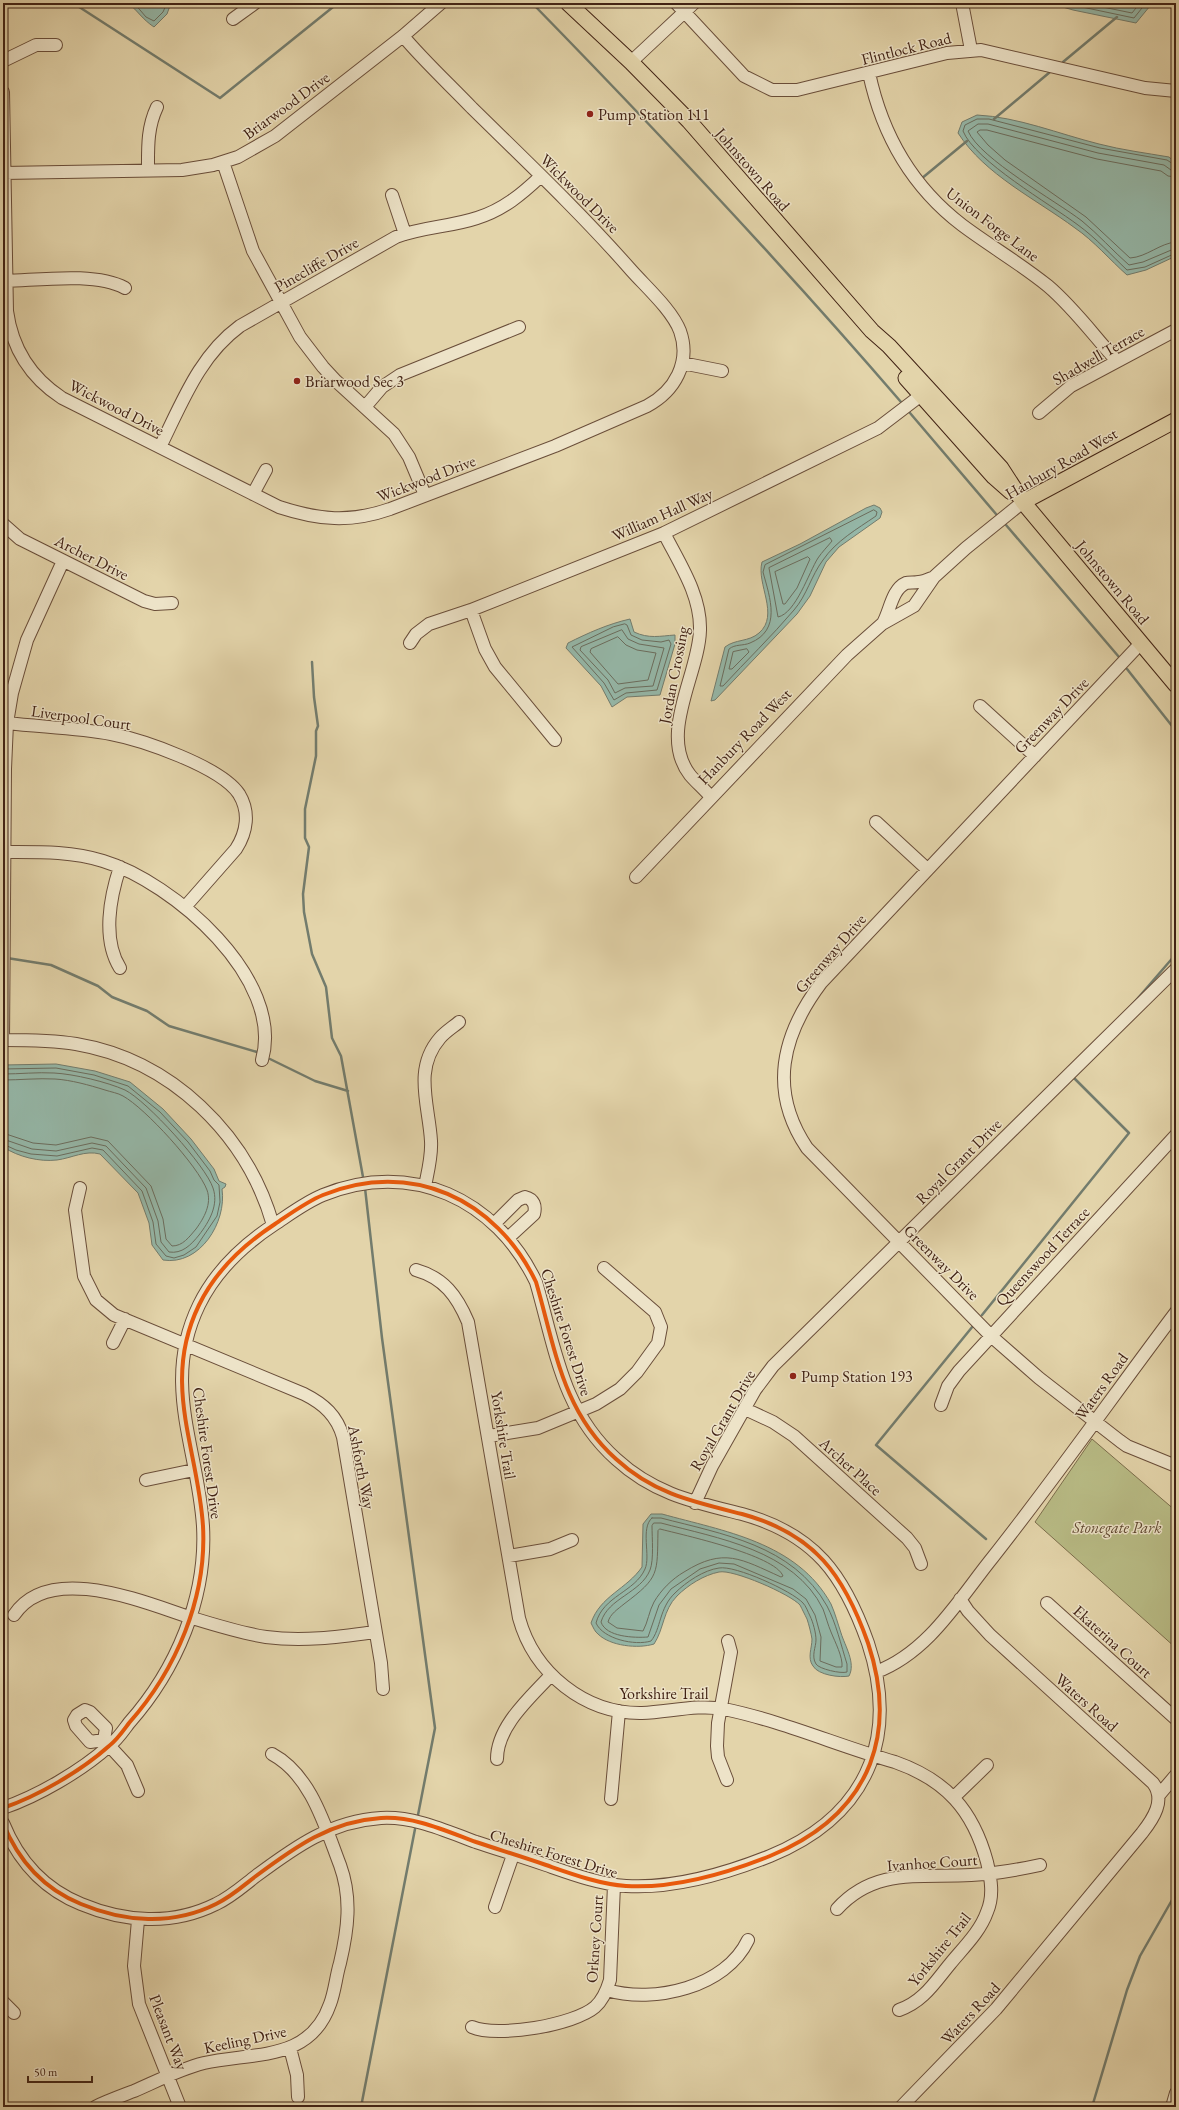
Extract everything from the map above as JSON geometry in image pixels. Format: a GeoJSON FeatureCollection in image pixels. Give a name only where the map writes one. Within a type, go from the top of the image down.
{"type":"FeatureCollection","features":[{"type":"Feature","properties":{"kind":"main road","name":"Johnstown Road"},"geometry":{"type":"LineString","coordinates":[[568,3],[631,62],[689,121],[872,331],[889,346],[1001,468],[1023,502],[1176,685]]}},
{"type":"Feature","properties":{"kind":"main road","name":"Johnstown Road"},"geometry":{"type":"LineString","coordinates":[[872,331],[884,351],[920,396],[994,478],[1023,502]]}},
{"type":"Feature","properties":{"kind":"main road","name":"Hanbury Road West"},"geometry":{"type":"LineString","coordinates":[[1023,502],[1176,420]]}},
{"type":"Feature","properties":{"kind":"street"},"geometry":{"type":"LineString","coordinates":[[233,19],[255,3]]}},
{"type":"Feature","properties":{"kind":"street","name":"Briarwood Drive"},"geometry":{"type":"LineString","coordinates":[[4,173],[194,169],[223,162],[256,148],[275,136],[403,36],[441,3]]}},
{"type":"Feature","properties":{"kind":"street","name":"Flintlock Road"},"geometry":{"type":"LineString","coordinates":[[676,3],[744,76],[772,90],[797,90],[947,53],[971,50],[998,54],[1145,88],[1176,91]]}},
{"type":"Feature","properties":{"kind":"street"},"geometry":{"type":"LineString","coordinates":[[631,62],[694,3]]}},
{"type":"Feature","properties":{"kind":"street"},"geometry":{"type":"LineString","coordinates":[[962,3],[971,50]]}},
{"type":"Feature","properties":{"kind":"street","name":"Wickwood Drive"},"geometry":{"type":"LineString","coordinates":[[3,92],[7,311],[10,331],[24,361],[36,377],[62,398],[279,506],[302,514],[331,519],[362,517],[376,514],[555,446],[647,406],[657,401],[671,388],[677,380],[682,364],[683,340],[674,319],[610,246],[403,36]]}},
{"type":"Feature","properties":{"kind":"street"},"geometry":{"type":"LineString","coordinates":[[3,61],[36,45],[56,45]]}},
{"type":"Feature","properties":{"kind":"street","name":"Union Forge Lane"},"geometry":{"type":"LineString","coordinates":[[869,73],[880,114],[891,141],[915,179],[931,197],[963,225],[1019,263],[1050,288],[1070,307],[1116,360]]}},
{"type":"Feature","properties":{"kind":"street"},"geometry":{"type":"LineString","coordinates":[[148,171],[148,132],[157,107]]}},
{"type":"Feature","properties":{"kind":"street"},"geometry":{"type":"LineString","coordinates":[[223,162],[250,246],[300,337],[323,368],[366,407],[399,442],[409,456],[426,495]]}},
{"type":"Feature","properties":{"kind":"street","name":"Pinecliffe Drive"},"geometry":{"type":"LineString","coordinates":[[160,447],[194,378],[212,351],[240,326],[380,245],[405,234],[476,219],[491,213],[510,203],[541,176]]}},
{"type":"Feature","properties":{"kind":"street"},"geometry":{"type":"LineString","coordinates":[[392,195],[405,234]]}},
{"type":"Feature","properties":{"kind":"street"},"geometry":{"type":"LineString","coordinates":[[6,281],[98,279],[116,283],[125,288]]}},
{"type":"Feature","properties":{"kind":"street"},"geometry":{"type":"LineString","coordinates":[[366,407],[382,388],[400,375],[520,327]]}},
{"type":"Feature","properties":{"kind":"street","name":"Shadwell Terrace"},"geometry":{"type":"LineString","coordinates":[[1039,413],[1065,390],[1116,360],[1176,330]]}},
{"type":"Feature","properties":{"kind":"street"},"geometry":{"type":"LineString","coordinates":[[682,364],[722,371]]}},
{"type":"Feature","properties":{"kind":"street","name":"William Hall Way"},"geometry":{"type":"LineString","coordinates":[[410,643],[416,634],[429,624],[470,610],[664,533],[878,428],[920,396]]}},
{"type":"Feature","properties":{"kind":"street"},"geometry":{"type":"LineString","coordinates":[[253,494],[266,470]]}},
{"type":"Feature","properties":{"kind":"street","name":"Hanbury Road West"},"geometry":{"type":"LineString","coordinates":[[636,877],[711,796],[826,677],[882,624],[914,606],[934,577],[966,548],[1023,502]]}},
{"type":"Feature","properties":{"kind":"street","name":"Archer Drive"},"geometry":{"type":"LineString","coordinates":[[3,524],[20,539],[144,601],[155,604],[172,603]]}},
{"type":"Feature","properties":{"kind":"street","name":"Jordan Crossing"},"geometry":{"type":"LineString","coordinates":[[664,533],[692,588],[700,629],[698,646],[679,720],[677,735],[679,749],[689,774],[711,796]]}},
{"type":"Feature","properties":{"kind":"street"},"geometry":{"type":"LineString","coordinates":[[63,561],[27,640],[12,693],[8,723],[5,769],[3,1040],[59,1042],[104,1051],[148,1069],[178,1088],[207,1113],[237,1148],[257,1181],[274,1225]]}},
{"type":"Feature","properties":{"kind":"street","name":"Hanbury Road West"},"geometry":{"type":"LineString","coordinates":[[882,624],[889,613],[894,595],[898,589],[906,583],[920,582],[934,577]]}},
{"type":"Feature","properties":{"kind":"street"},"geometry":{"type":"LineString","coordinates":[[470,610],[485,649],[495,667],[555,740]]}},
{"type":"Feature","properties":{"kind":"street","name":"Greenway Drive"},"geometry":{"type":"LineString","coordinates":[[1142,643],[837,965],[811,997],[791,1035],[783,1069],[784,1090],[790,1115],[804,1144],[822,1165],[991,1336],[1027,1368],[1127,1446],[1176,1466]]}},
{"type":"Feature","properties":{"kind":"street"},"geometry":{"type":"LineString","coordinates":[[980,706],[1035,756]]}},
{"type":"Feature","properties":{"kind":"street","name":"Liverpool Court"},"geometry":{"type":"LineString","coordinates":[[8,723],[95,732],[131,739],[188,760],[220,776],[232,785],[239,794],[246,811],[245,828],[242,840],[236,849],[184,907]]}},
{"type":"Feature","properties":{"kind":"street"},"geometry":{"type":"LineString","coordinates":[[876,822],[927,870]]}},
{"type":"Feature","properties":{"kind":"street"},"geometry":{"type":"LineString","coordinates":[[4,852],[74,854],[120,866],[150,881],[184,907],[227,948],[240,967],[253,991],[264,1020],[265,1044],[262,1060]]}},
{"type":"Feature","properties":{"kind":"street"},"geometry":{"type":"LineString","coordinates":[[120,866],[114,883],[110,910],[110,946],[114,958],[120,968]]}},
{"type":"Feature","properties":{"kind":"street","name":"Royal Grant Drive"},"geometry":{"type":"LineString","coordinates":[[695,1503],[712,1466],[758,1385],[773,1366],[1176,969]]}},
{"type":"Feature","properties":{"kind":"street"},"geometry":{"type":"LineString","coordinates":[[424,1186],[432,1149],[424,1088],[424,1073],[430,1055],[440,1038],[459,1022]]}},
{"type":"Feature","properties":{"kind":"street","name":"Queenswood Terrace"},"geometry":{"type":"LineString","coordinates":[[941,1405],[948,1386],[991,1336],[1176,1135]]}},
{"type":"Feature","properties":{"kind":"street","name":"Cheshire Forest Drive"},"geometry":{"type":"LineString","coordinates":[[3,1808],[43,1790],[107,1743],[152,1693],[182,1641],[200,1581],[203,1549],[201,1512],[181,1394],[182,1371],[186,1345],[199,1304],[216,1276],[242,1248],[274,1225],[306,1204],[344,1188],[379,1182],[397,1182],[424,1186],[458,1199],[495,1223],[509,1237],[521,1254],[536,1282],[562,1380],[577,1410],[602,1445],[631,1472],[665,1492],[695,1503],[740,1514],[777,1526],[816,1553],[837,1576],[853,1605],[876,1672],[880,1711],[873,1755],[861,1782],[847,1804],[813,1835],[786,1849],[726,1872],[684,1882],[646,1886],[614,1885],[575,1875],[513,1855],[426,1824],[384,1818],[353,1822],[327,1830],[300,1843],[240,1889],[215,1905],[186,1915],[171,1918],[138,1920],[109,1915],[73,1901],[54,1891],[21,1857],[3,1823]]}},
{"type":"Feature","properties":{"kind":"street","name":"Ashforth Way"},"geometry":{"type":"LineString","coordinates":[[80,1188],[76,1200],[75,1220],[86,1284],[96,1300],[106,1310],[304,1394],[325,1406],[336,1420],[343,1437],[383,1689]]}},
{"type":"Feature","properties":{"kind":"street"},"geometry":{"type":"LineString","coordinates":[[495,1223],[518,1200],[525,1198],[531,1200],[535,1206],[534,1214],[509,1237]]}},
{"type":"Feature","properties":{"kind":"street"},"geometry":{"type":"LineString","coordinates":[[489,1436],[538,1428],[577,1410],[596,1404],[620,1389],[637,1372],[660,1338],[661,1327],[655,1312],[604,1268]]}},
{"type":"Feature","properties":{"kind":"street","name":"Yorkshire Trail"},"geometry":{"type":"LineString","coordinates":[[416,1270],[440,1281],[454,1294],[463,1310],[471,1334],[522,1629],[538,1659],[551,1675],[569,1690],[587,1700],[619,1711],[642,1712],[700,1708],[721,1709],[749,1716],[913,1768],[930,1778],[954,1797],[977,1830],[990,1874],[992,1890],[991,1902],[982,1924],[926,1993],[912,2004],[899,2010]]}},
{"type":"Feature","properties":{"kind":"street","name":"Waters Road"},"geometry":{"type":"LineString","coordinates":[[901,2107],[1013,1990],[1147,1826],[1156,1811],[1159,1795],[1153,1783],[990,1635],[968,1611],[960,1599],[1037,1501],[1176,1312]]}},
{"type":"Feature","properties":{"kind":"street"},"geometry":{"type":"LineString","coordinates":[[112,1343],[125,1319]]}},
{"type":"Feature","properties":{"kind":"street","name":"Archer Place"},"geometry":{"type":"LineString","coordinates":[[745,1409],[773,1422],[794,1436],[907,1538],[915,1548],[921,1564]]}},
{"type":"Feature","properties":{"kind":"street"},"geometry":{"type":"LineString","coordinates":[[146,1480],[194,1470]]}},
{"type":"Feature","properties":{"kind":"street"},"geometry":{"type":"LineString","coordinates":[[509,1556],[550,1549],[572,1540]]}},
{"type":"Feature","properties":{"kind":"street"},"geometry":{"type":"LineString","coordinates":[[14,1615],[24,1604],[38,1594],[55,1589],[73,1589],[119,1594],[236,1632],[296,1640],[329,1639],[374,1632]]}},
{"type":"Feature","properties":{"kind":"street"},"geometry":{"type":"LineString","coordinates":[[876,1672],[909,1655],[933,1631],[960,1599]]}},
{"type":"Feature","properties":{"kind":"street","name":"Ekaterina Court"},"geometry":{"type":"LineString","coordinates":[[1047,1603],[1176,1719]]}},
{"type":"Feature","properties":{"kind":"street"},"geometry":{"type":"LineString","coordinates":[[727,1780],[718,1757],[717,1746],[718,1723],[731,1652],[728,1641]]}},
{"type":"Feature","properties":{"kind":"street"},"geometry":{"type":"LineString","coordinates":[[497,1759],[499,1743],[510,1723],[551,1675]]}},
{"type":"Feature","properties":{"kind":"street"},"geometry":{"type":"LineString","coordinates":[[612,1799],[619,1711]]}},
{"type":"Feature","properties":{"kind":"street"},"geometry":{"type":"LineString","coordinates":[[107,1743],[127,1765],[138,1791]]}},
{"type":"Feature","properties":{"kind":"street","name":"Keeling Drive"},"geometry":{"type":"LineString","coordinates":[[94,2107],[168,2076],[202,2064],[275,2053],[290,2048],[305,2040],[313,2033],[326,2014],[333,1993],[346,1934],[349,1904],[346,1882],[327,1830],[296,1772],[288,1764],[272,1754]]}},
{"type":"Feature","properties":{"kind":"street"},"geometry":{"type":"LineString","coordinates":[[954,1797],[986,1765]]}},
{"type":"Feature","properties":{"kind":"street"},"geometry":{"type":"LineString","coordinates":[[1159,1795],[1176,1775]]}},
{"type":"Feature","properties":{"kind":"street"},"geometry":{"type":"LineString","coordinates":[[495,1907],[513,1855]]}},
{"type":"Feature","properties":{"kind":"street","name":"Ivanhoe Court"},"geometry":{"type":"LineString","coordinates":[[838,1909],[853,1893],[863,1887],[885,1880],[919,1875],[990,1874],[1040,1865]]}},
{"type":"Feature","properties":{"kind":"street","name":"Orkney Court"},"geometry":{"type":"LineString","coordinates":[[472,2026],[480,2030],[499,2032],[577,2018],[595,2006],[607,1990],[611,1965],[614,1885]]}},
{"type":"Feature","properties":{"kind":"street","name":"Pleasant Way"},"geometry":{"type":"LineString","coordinates":[[138,1920],[134,1966],[139,2004],[180,2107]]}},
{"type":"Feature","properties":{"kind":"street"},"geometry":{"type":"LineString","coordinates":[[607,1990],[628,1994],[650,1994],[694,1985],[724,1970],[732,1964],[739,1956],[748,1940]]}},
{"type":"Feature","properties":{"kind":"street"},"geometry":{"type":"LineString","coordinates":[[3,2002],[14,2013]]}},
{"type":"Feature","properties":{"kind":"street"},"geometry":{"type":"LineString","coordinates":[[290,2048],[297,2075],[298,2097]]}},
{"type":"Feature","properties":{"kind":"street"},"geometry":{"type":"LineString","coordinates":[[1172,2107],[1176,2093]]}},
{"type":"Feature","properties":{"kind":"green space","name":"Stonegate Park"},"geometry":{"type":"Polygon","coordinates":[[[1092,1439],[1176,1511],[1176,1648],[1035,1522],[1092,1439]]]}},
{"type":"Feature","properties":{"kind":"water"},"geometry":{"type":"Polygon","coordinates":[[[128,3],[171,3],[167,14],[154,27],[128,3]]]}},
{"type":"Feature","properties":{"kind":"water"},"geometry":{"type":"Polygon","coordinates":[[[1049,3],[1149,3],[1150,6],[1136,23],[1073,10],[1049,3]]]}},
{"type":"Feature","properties":{"kind":"water"},"geometry":{"type":"Polygon","coordinates":[[[977,115],[992,116],[1023,122],[1108,146],[1169,157],[1176,163],[1176,256],[1146,270],[1127,275],[1082,233],[997,174],[969,148],[958,133],[962,122],[977,115]]]}},
{"type":"Feature","properties":{"kind":"water"},"geometry":{"type":"Polygon","coordinates":[[[874,505],[880,508],[882,512],[880,518],[839,547],[826,562],[810,596],[797,614],[715,700],[711,701],[725,647],[729,644],[755,636],[765,626],[768,608],[762,580],[762,562],[874,505]]]}},
{"type":"Feature","properties":{"kind":"water"},"geometry":{"type":"Polygon","coordinates":[[[630,619],[634,632],[645,636],[675,635],[675,644],[660,695],[627,697],[612,707],[601,686],[566,648],[568,643],[583,636],[606,626],[630,619]]]}},
{"type":"Feature","properties":{"kind":"water"},"geometry":{"type":"Polygon","coordinates":[[[56,1064],[95,1071],[130,1082],[163,1109],[191,1139],[214,1169],[219,1181],[226,1184],[222,1189],[220,1215],[215,1228],[199,1249],[189,1256],[176,1260],[163,1260],[152,1245],[149,1223],[138,1193],[100,1154],[89,1153],[57,1160],[43,1160],[22,1156],[3,1147],[3,1065],[56,1064]]]}},
{"type":"Feature","properties":{"kind":"water"},"geometry":{"type":"Polygon","coordinates":[[[651,1514],[662,1514],[757,1542],[779,1553],[799,1566],[816,1583],[831,1604],[851,1660],[851,1671],[849,1676],[840,1677],[824,1674],[819,1672],[813,1666],[810,1660],[811,1634],[807,1619],[800,1605],[794,1600],[761,1583],[726,1572],[713,1573],[702,1578],[691,1584],[672,1601],[654,1644],[632,1646],[617,1644],[603,1638],[597,1633],[591,1623],[595,1614],[607,1599],[636,1575],[642,1567],[643,1524],[651,1514]]]}},
{"type":"Feature","properties":{"kind":"waterway"},"geometry":{"type":"LineString","coordinates":[[73,3],[220,98],[338,3]]}},
{"type":"Feature","properties":{"kind":"waterway"},"geometry":{"type":"LineString","coordinates":[[532,3],[720,200],[901,402]]}},
{"type":"Feature","properties":{"kind":"waterway"},"geometry":{"type":"LineString","coordinates":[[1063,62],[1117,17]]}},
{"type":"Feature","properties":{"kind":"waterway"},"geometry":{"type":"LineString","coordinates":[[994,119],[1050,72]]}},
{"type":"Feature","properties":{"kind":"waterway"},"geometry":{"type":"LineString","coordinates":[[921,179],[967,141]]}},
{"type":"Feature","properties":{"kind":"waterway"},"geometry":{"type":"LineString","coordinates":[[910,413],[996,514]]}},
{"type":"Feature","properties":{"kind":"waterway"},"geometry":{"type":"LineString","coordinates":[[1006,525],[1119,657]]}},
{"type":"Feature","properties":{"kind":"waterway"},"geometry":{"type":"LineString","coordinates":[[312,662],[314,697],[318,726],[316,731],[316,756],[305,809],[305,838],[309,847],[303,894],[304,912],[312,954],[326,987],[332,1038],[341,1056],[363,1177]]}},
{"type":"Feature","properties":{"kind":"waterway"},"geometry":{"type":"LineString","coordinates":[[1127,669],[1176,731]]}},
{"type":"Feature","properties":{"kind":"waterway"},"geometry":{"type":"LineString","coordinates":[[1132,1005],[1176,954]]}},
{"type":"Feature","properties":{"kind":"waterway"},"geometry":{"type":"LineString","coordinates":[[7,958],[51,965],[98,986],[112,997],[147,1011],[169,1026],[257,1052]]}},
{"type":"Feature","properties":{"kind":"waterway"},"geometry":{"type":"LineString","coordinates":[[270,1059],[315,1081],[348,1091]]}},
{"type":"Feature","properties":{"kind":"waterway"},"geometry":{"type":"LineString","coordinates":[[982,1315],[1129,1133],[1072,1076]]}},
{"type":"Feature","properties":{"kind":"waterway"},"geometry":{"type":"LineString","coordinates":[[365,1188],[382,1338],[435,1728],[418,1815]]}},
{"type":"Feature","properties":{"kind":"waterway"},"geometry":{"type":"LineString","coordinates":[[973,1326],[876,1445],[986,1539]]}},
{"type":"Feature","properties":{"kind":"waterway"},"geometry":{"type":"LineString","coordinates":[[361,2107],[415,1829]]}},
{"type":"Feature","properties":{"kind":"waterway"},"geometry":{"type":"LineString","coordinates":[[1092,2107],[1127,1990],[1140,1956],[1176,1893]]}},
{"type":"Feature","properties":{"kind":"cycle path"},"geometry":{"type":"LineString","coordinates":[[3,1808],[30,1797],[59,1782],[86,1765],[115,1741],[146,1702],[161,1680],[185,1632],[194,1606],[200,1580],[203,1553],[203,1526],[200,1497],[185,1416],[182,1389],[183,1361],[188,1334],[199,1305],[206,1292],[231,1259],[263,1232],[298,1208],[317,1198],[356,1185],[388,1182],[419,1185],[448,1194],[474,1209],[498,1228],[519,1253],[536,1282],[555,1354],[563,1377],[583,1420],[598,1440],[630,1471],[660,1489],[691,1501],[767,1522],[789,1533],[808,1546],[823,1560],[837,1578],[848,1597],[859,1619],[868,1643],[876,1673],[880,1704],[878,1734],[875,1749],[862,1780],[842,1809],[816,1831],[786,1849],[735,1869],[681,1883],[644,1886],[626,1886],[606,1883],[566,1872],[430,1825],[406,1819],[381,1818],[346,1824],[314,1837],[285,1855],[227,1898],[199,1911],[182,1916],[165,1918],[131,1918],[114,1915],[81,1904],[68,1898],[44,1882],[16,1849],[3,1823]]}},
{"type":"Feature","properties":{"kind":"place","name":"Pump Station 111"},"geometry":{"type":"Point","coordinates":[590,114]}},
{"type":"Feature","properties":{"kind":"place","name":"Briarwood Sec 3"},"geometry":{"type":"Point","coordinates":[297,381]}},
{"type":"Feature","properties":{"kind":"place","name":"Pump Station 193"},"geometry":{"type":"Point","coordinates":[793,1376]}}]}
